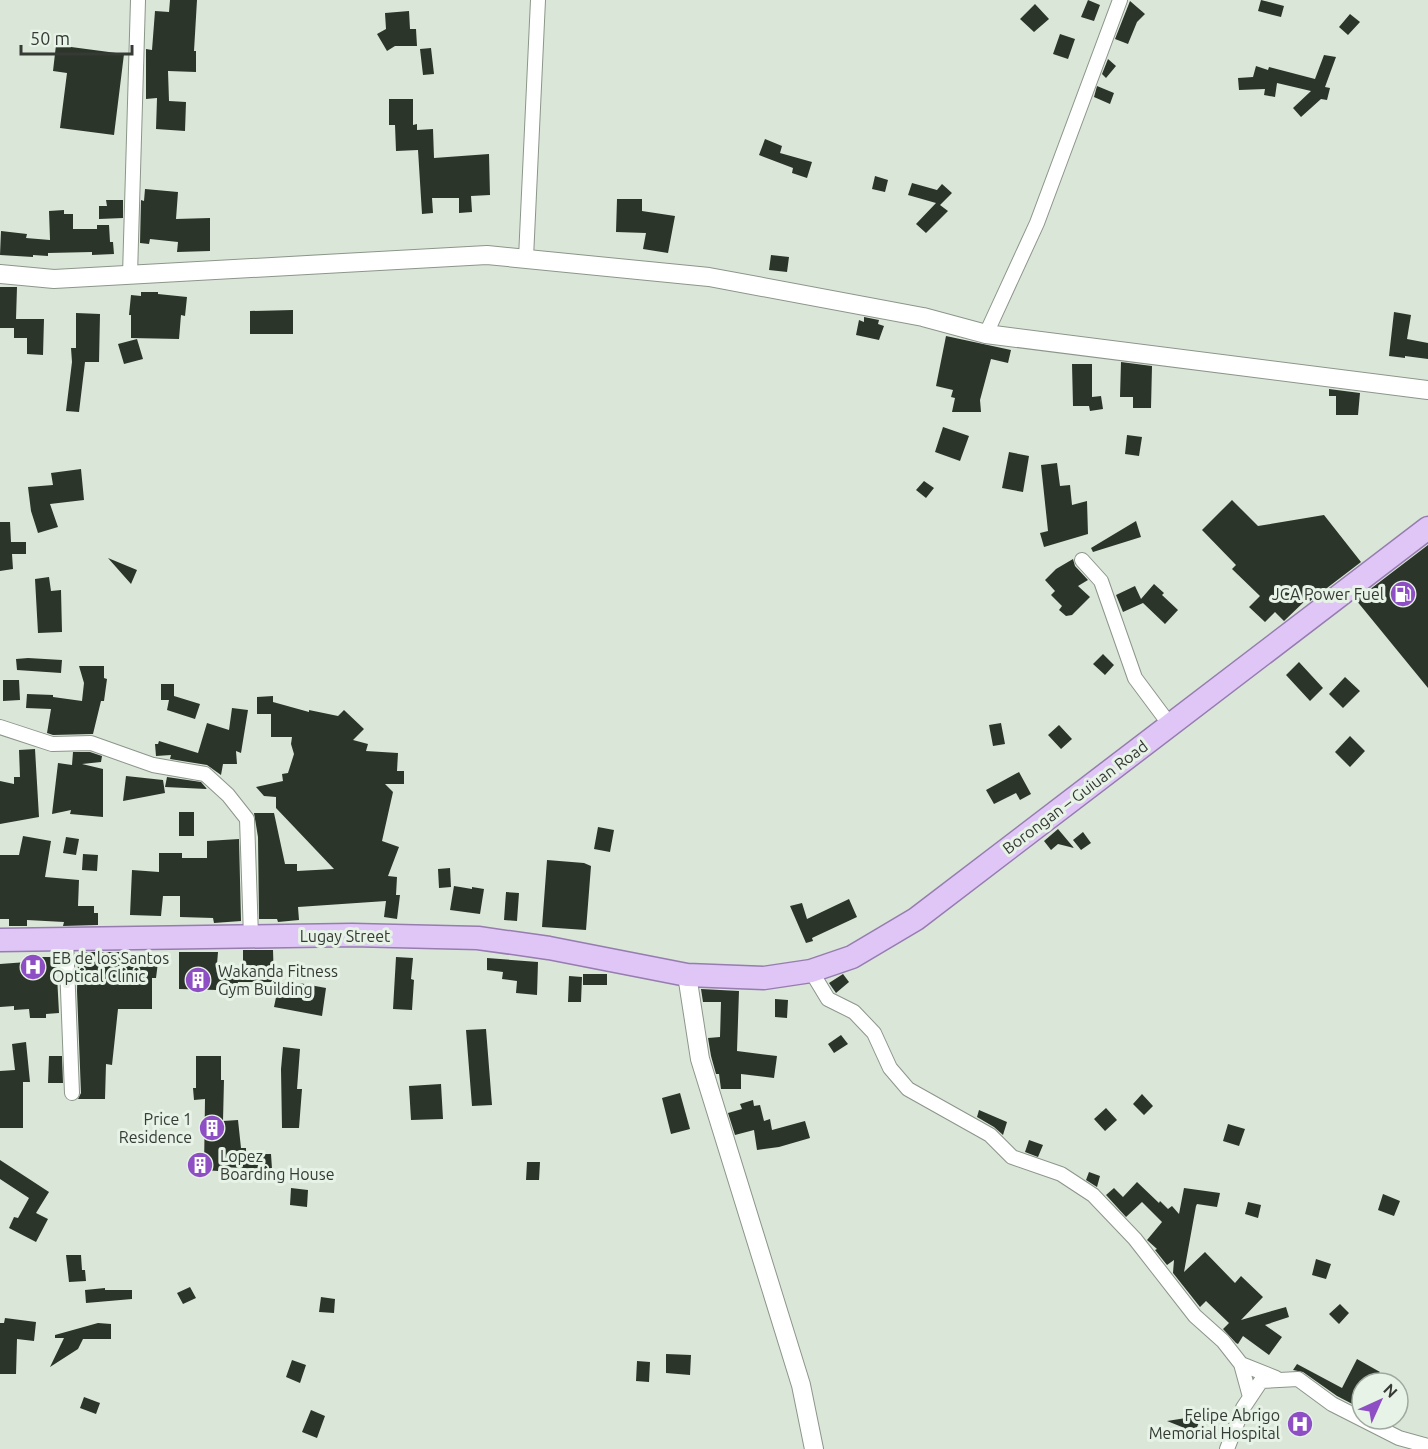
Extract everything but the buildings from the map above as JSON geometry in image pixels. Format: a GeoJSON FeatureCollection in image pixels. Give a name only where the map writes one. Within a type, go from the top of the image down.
{"type":"FeatureCollection","features":[{"type":"Feature","properties":{"kind":"main road","name":"Borongan – Guiuan Road"},"geometry":{"type":"LineString","coordinates":[[687,975],[764,978],[811,971],[852,957],[916,919],[1428,528]]}},
{"type":"Feature","properties":{"kind":"main road","name":"Lugay Street"},"geometry":{"type":"LineString","coordinates":[[0,940],[352,935],[478,938],[549,948],[687,975]]}},
{"type":"Feature","properties":{"kind":"street"},"geometry":{"type":"LineString","coordinates":[[130,274],[138,0]]}},
{"type":"Feature","properties":{"kind":"street"},"geometry":{"type":"LineString","coordinates":[[526,258],[538,0]]}},
{"type":"Feature","properties":{"kind":"street"},"geometry":{"type":"LineString","coordinates":[[986,333],[1037,223],[1120,0]]}},
{"type":"Feature","properties":{"kind":"street"},"geometry":{"type":"LineString","coordinates":[[0,274],[54,279],[487,255],[526,258],[709,277],[923,318],[986,333],[1428,390]]}},
{"type":"Feature","properties":{"kind":"street"},"geometry":{"type":"LineString","coordinates":[[1082,560],[1101,581],[1135,678],[1170,725]]}},
{"type":"Feature","properties":{"kind":"street"},"geometry":{"type":"LineString","coordinates":[[0,727],[52,744],[91,743],[153,765],[205,774],[228,795],[247,819],[251,936]]}},
{"type":"Feature","properties":{"kind":"street"},"geometry":{"type":"LineString","coordinates":[[66,939],[72,1093]]}},
{"type":"Feature","properties":{"kind":"street"},"geometry":{"type":"LineString","coordinates":[[811,971],[828,999],[854,1012],[874,1033],[890,1068],[908,1089],[990,1135],[1012,1157],[1061,1174],[1093,1195],[1134,1239],[1195,1316],[1223,1341],[1241,1364],[1250,1397]]}},
{"type":"Feature","properties":{"kind":"street"},"geometry":{"type":"LineString","coordinates":[[687,975],[700,1059],[801,1385],[814,1449]]}},
{"type":"Feature","properties":{"kind":"street"},"geometry":{"type":"LineString","coordinates":[[1241,1364],[1279,1380]]}},
{"type":"Feature","properties":{"kind":"street"},"geometry":{"type":"LineString","coordinates":[[1227,1449],[1243,1408],[1261,1381],[1299,1379],[1342,1409],[1399,1438],[1428,1446]]}},
{"type":"Feature","properties":{"kind":"place","name":"JCA Power Fuel"},"geometry":{"type":"Point","coordinates":[1403,594]}},
{"type":"Feature","properties":{"kind":"place","name":"EB de los Santos Optical Clinic"},"geometry":{"type":"Point","coordinates":[33,967]}},
{"type":"Feature","properties":{"kind":"place","name":"Wakanda Fitness Gym Building"},"geometry":{"type":"Point","coordinates":[198,980]}},
{"type":"Feature","properties":{"kind":"place","name":"Price 1 Residence"},"geometry":{"type":"Point","coordinates":[212,1128]}},
{"type":"Feature","properties":{"kind":"place","name":"Lopez Boarding House"},"geometry":{"type":"Point","coordinates":[200,1165]}},
{"type":"Feature","properties":{"kind":"place","name":"Felipe Abrigo Memorial Hospital"},"geometry":{"type":"Point","coordinates":[1300,1424]}}]}
